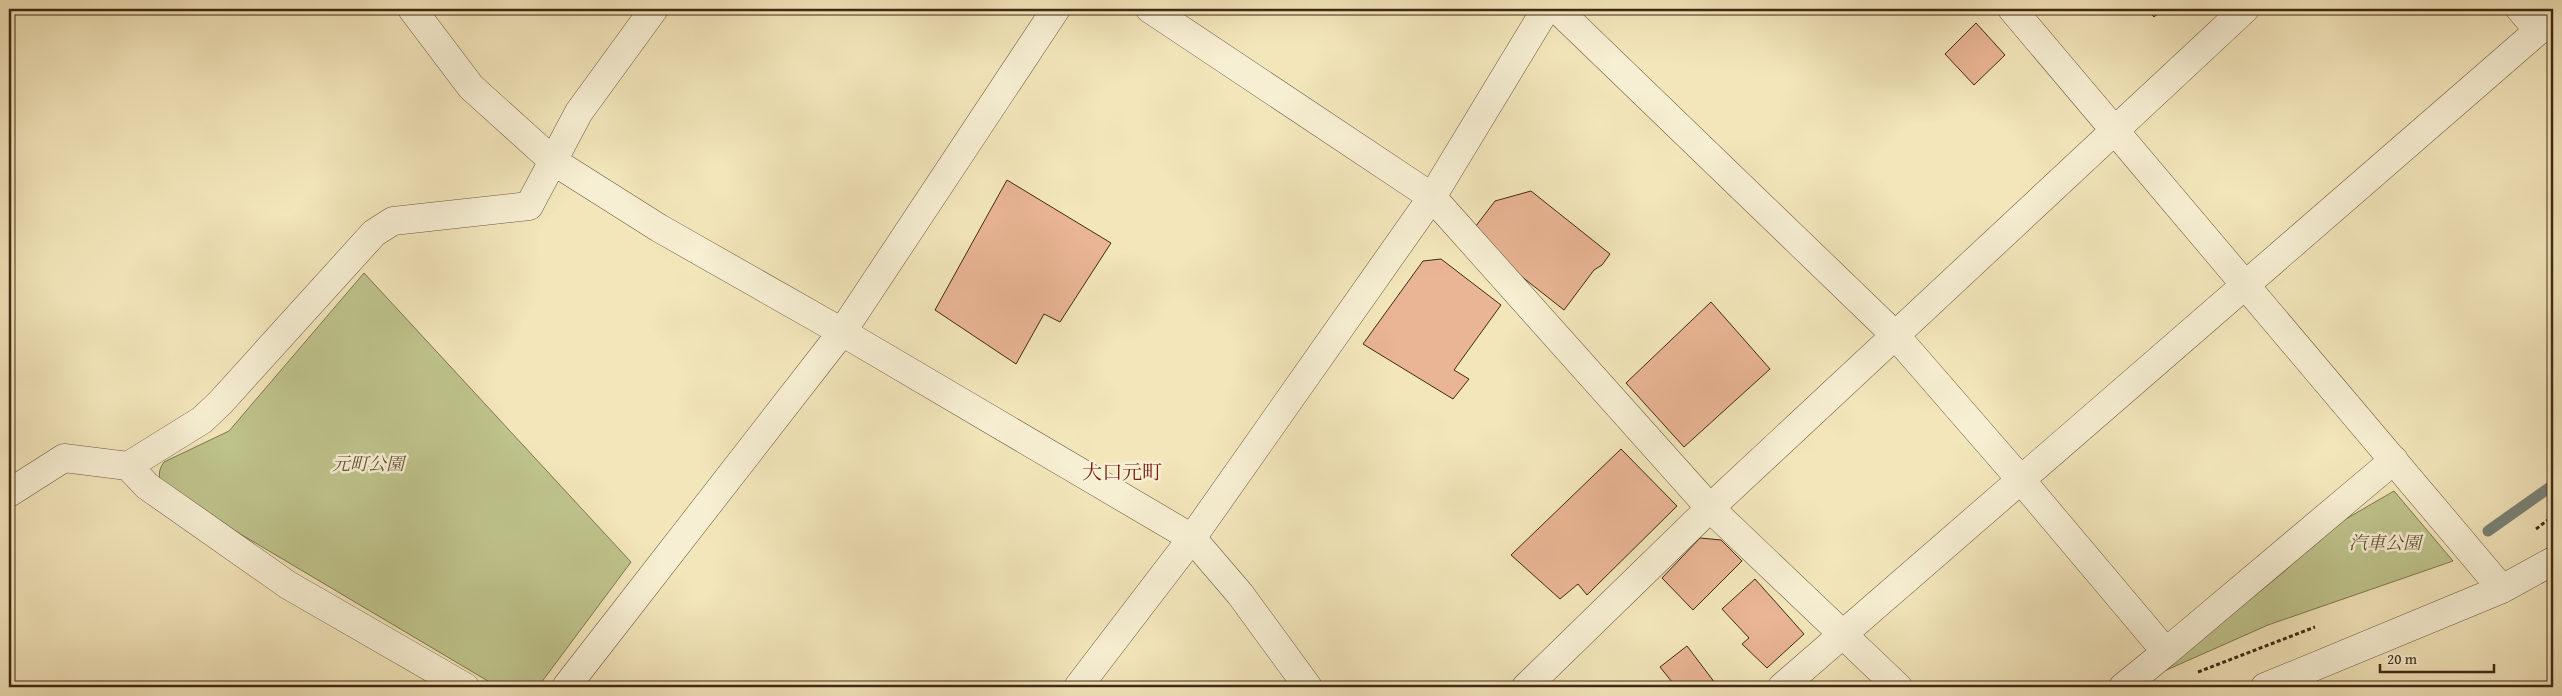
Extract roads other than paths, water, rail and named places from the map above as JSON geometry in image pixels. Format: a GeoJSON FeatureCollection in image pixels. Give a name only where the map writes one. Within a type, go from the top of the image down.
{"type":"FeatureCollection","features":[{"type":"Feature","properties":{"kind":"street"},"geometry":{"type":"LineString","coordinates":[[412,9],[471,87],[553,161],[659,228],[842,332],[1192,538],[1240,594],[1308,687]]}},
{"type":"Feature","properties":{"kind":"street"},"geometry":{"type":"LineString","coordinates":[[9,493],[64,458],[128,466],[202,420],[220,403],[374,233],[393,221],[529,206],[578,112],[654,9]]}},
{"type":"Feature","properties":{"kind":"street"},"geometry":{"type":"LineString","coordinates":[[566,687],[842,332],[1056,9]]}},
{"type":"Feature","properties":{"kind":"street"},"geometry":{"type":"LineString","coordinates":[[1150,9],[1432,197],[1710,508],[1898,687]]}},
{"type":"Feature","properties":{"kind":"street"},"geometry":{"type":"LineString","coordinates":[[1078,687],[1192,538],[1432,197],[1546,9]]}},
{"type":"Feature","properties":{"kind":"street"},"geometry":{"type":"LineString","coordinates":[[1557,9],[1895,335],[2021,480],[2166,652]]}},
{"type":"Feature","properties":{"kind":"street"},"geometry":{"type":"LineString","coordinates":[[2012,9],[2116,129],[2502,589]]}},
{"type":"Feature","properties":{"kind":"street"},"geometry":{"type":"LineString","coordinates":[[1526,687],[1710,508],[2245,9]]}},
{"type":"Feature","properties":{"kind":"street"},"geometry":{"type":"LineString","coordinates":[[1782,687],[2546,25],[2520,9]]}},
{"type":"Feature","properties":{"kind":"street"},"geometry":{"type":"LineString","coordinates":[[2123,687],[2394,460]]}},
{"type":"Feature","properties":{"kind":"street"},"geometry":{"type":"LineString","coordinates":[[128,466],[147,486],[288,585],[465,687]]}},
{"type":"Feature","properties":{"kind":"street"},"geometry":{"type":"LineString","coordinates":[[2265,687],[2502,589],[2553,561]]}},
{"type":"Feature","properties":{"kind":"waterway"},"geometry":{"type":"LineString","coordinates":[[2488,531],[2553,485]]}},
{"type":"Feature","properties":{"kind":"district","name":"大口元町"},"geometry":{"type":"Point","coordinates":[1122,471]}},
{"type":"Feature","properties":{"kind":"park label","name":"元町公園"},"geometry":{"type":"Point","coordinates":[368,463]}},
{"type":"Feature","properties":{"kind":"park label","name":"汽車公園"},"geometry":{"type":"Point","coordinates":[2385,542]}}]}
